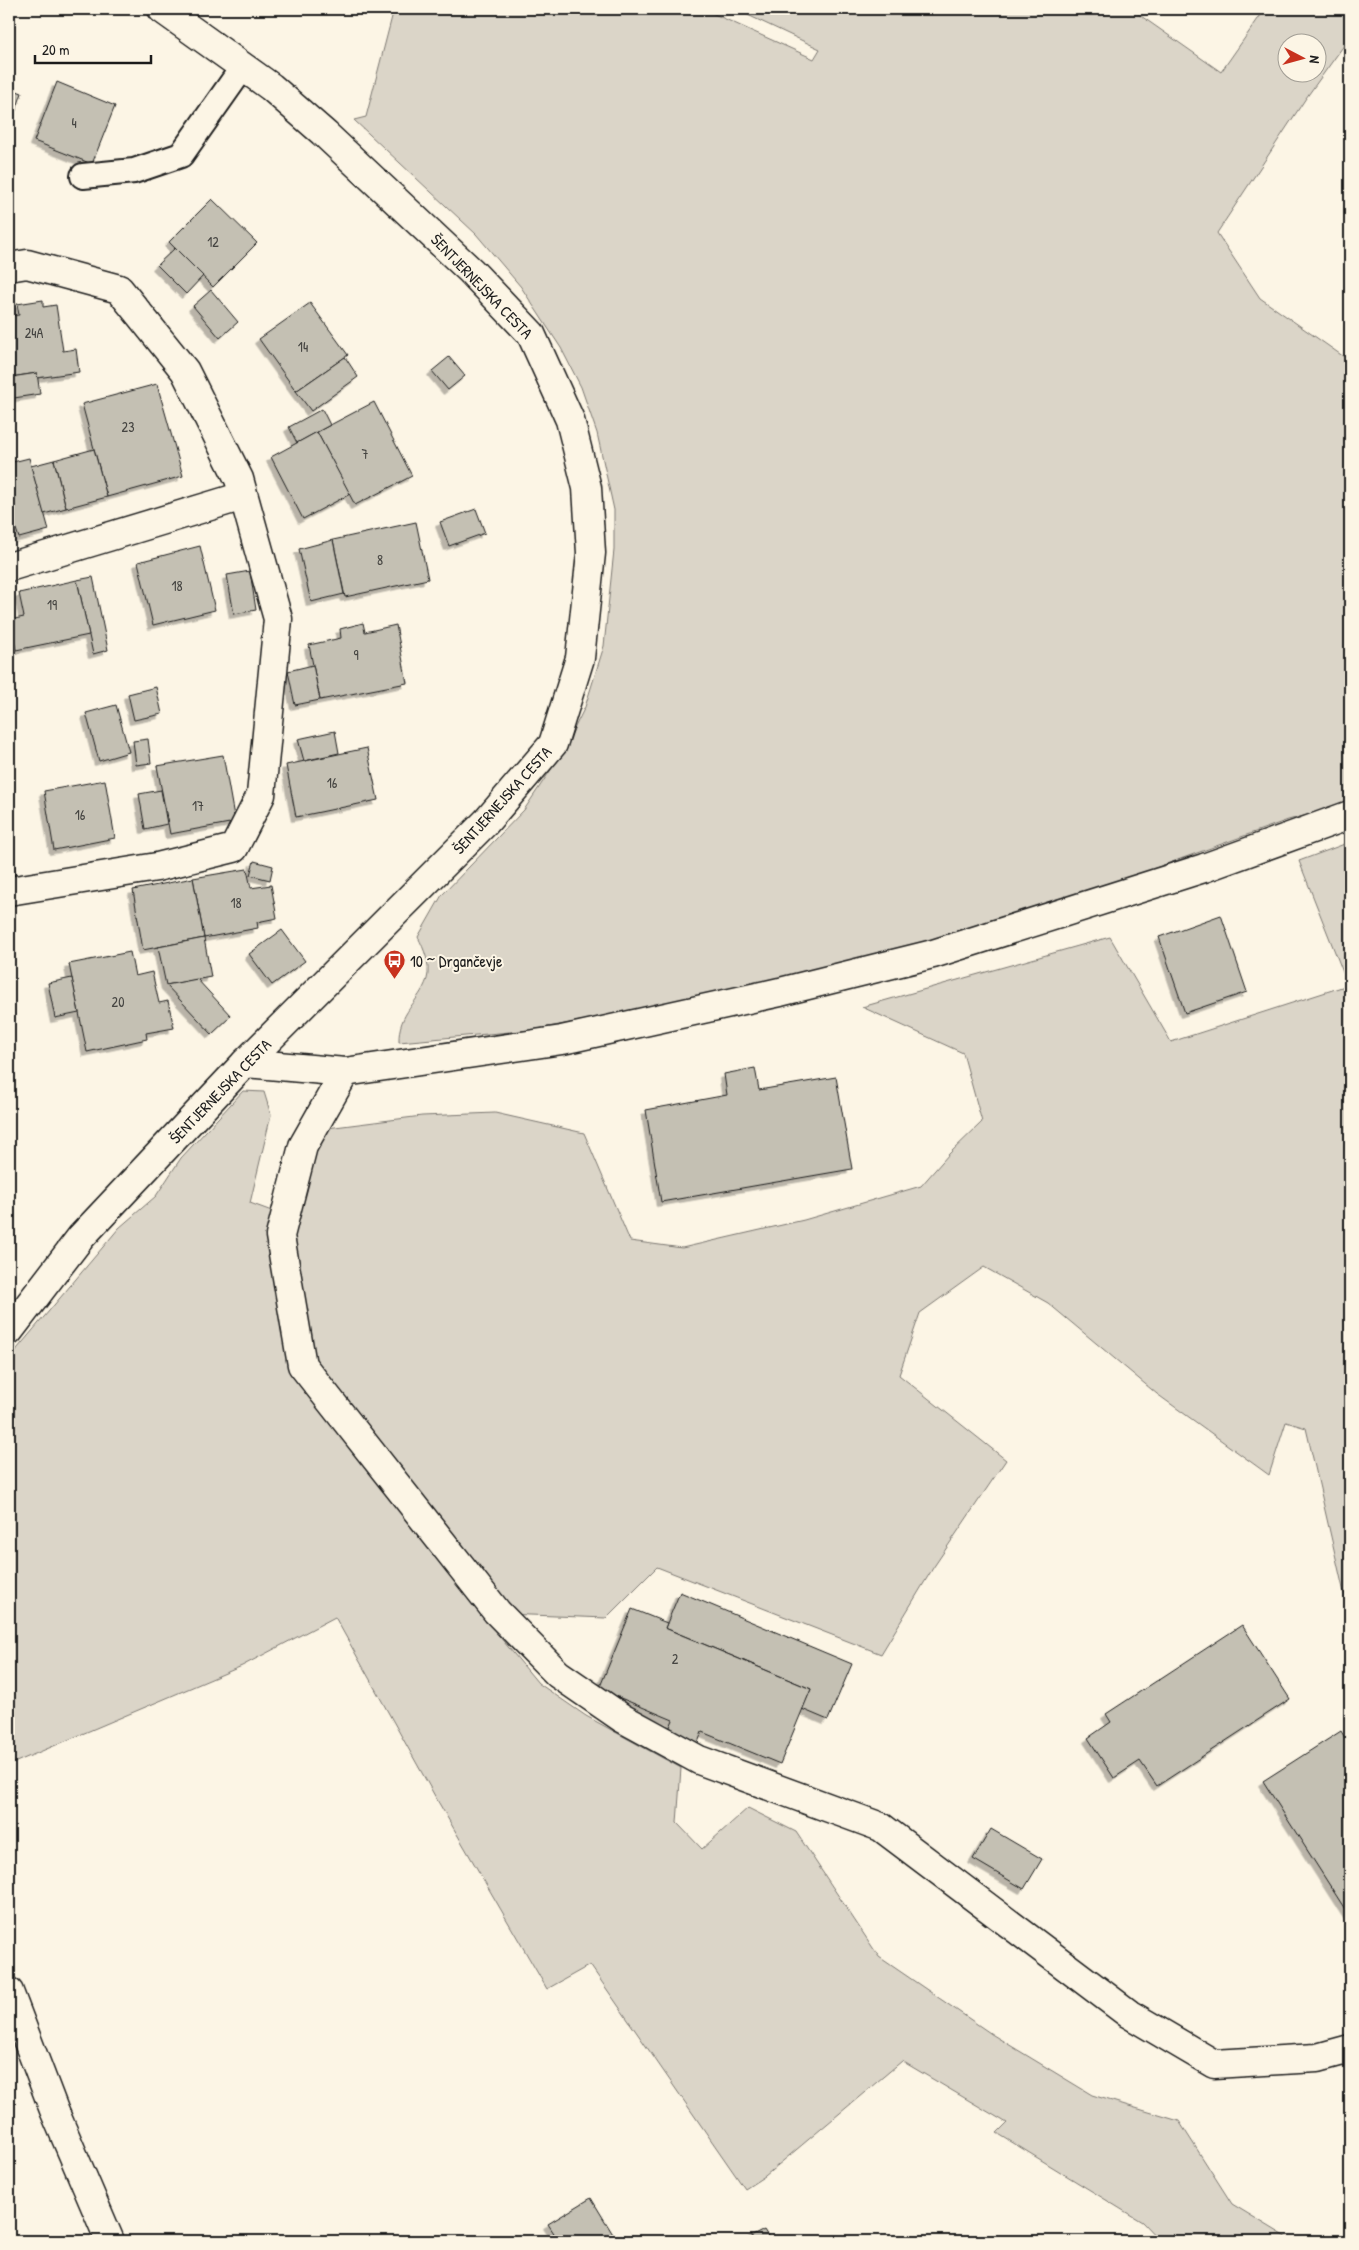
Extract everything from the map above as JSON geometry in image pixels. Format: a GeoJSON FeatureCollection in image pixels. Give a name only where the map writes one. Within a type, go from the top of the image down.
{"type":"FeatureCollection","features":[{"type":"Feature","properties":{"kind":"street","name":"ŠENTJERNEJSKA CESTA"},"geometry":{"type":"LineString","coordinates":[[9,1330],[81,1236],[245,1063],[486,822],[553,744],[580,658],[591,553],[587,488],[570,420],[531,334],[471,271],[326,135],[271,87],[162,9]]}},
{"type":"Feature","properties":{"kind":"street"},"geometry":{"type":"LineString","coordinates":[[9,267],[26,264],[119,289],[185,371],[239,479],[278,619],[261,795],[234,848],[157,867],[9,892]]}},
{"type":"Feature","properties":{"kind":"street"},"geometry":{"type":"LineString","coordinates":[[9,568],[243,496]]}},
{"type":"Feature","properties":{"kind":"street"},"geometry":{"type":"LineString","coordinates":[[245,1063],[345,1072],[562,1040],[780,992],[933,954],[1204,868],[1350,815]]}},
{"type":"Feature","properties":{"kind":"street"},"geometry":{"type":"LineString","coordinates":[[345,1072],[303,1146],[280,1236],[302,1365],[497,1612],[558,1674],[622,1718],[699,1760],[881,1827],[1129,2014],[1214,2064],[1317,2058],[1350,2050]]}},
{"type":"Feature","properties":{"kind":"street"},"geometry":{"type":"LineString","coordinates":[[9,1992],[54,2110],[110,2241]]}},
{"type":"Feature","properties":{"kind":"lane"},"geometry":{"type":"LineString","coordinates":[[82,176],[134,171],[181,155],[243,67]]}},
{"type":"Feature","properties":{"kind":"shaded area"},"geometry":{"type":"Polygon","coordinates":[[[394,9],[703,9],[814,59],[820,49],[735,9],[1131,9],[1221,72],[1265,9],[1350,9],[1350,37],[1326,70],[1326,32],[1276,32],[1276,82],[1318,82],[1217,233],[1260,298],[1347,359],[1350,352],[1350,804],[1288,820],[965,937],[635,1011],[532,1030],[399,1042],[405,1015],[419,995],[428,974],[426,957],[418,937],[442,895],[524,810],[562,753],[585,707],[604,646],[614,550],[614,510],[597,433],[581,387],[561,348],[521,287],[476,234],[354,120],[366,117],[394,9]]]}},
{"type":"Feature","properties":{"kind":"shaded area"},"geometry":{"type":"Polygon","coordinates":[[[1350,842],[1350,1619],[1306,1428],[1286,1422],[1269,1475],[1157,1394],[1048,1303],[984,1267],[920,1313],[899,1375],[1006,1460],[933,1568],[881,1654],[657,1567],[606,1618],[480,1613],[538,1683],[586,1716],[681,1768],[677,1823],[702,1849],[748,1808],[796,1832],[879,1957],[993,2035],[1092,2095],[1179,2121],[1232,2204],[1293,2241],[1160,2241],[1142,2222],[997,2133],[1007,2123],[902,2061],[765,2176],[745,2189],[590,1965],[547,1989],[436,1798],[335,1617],[242,1666],[9,1765],[9,1366],[17,1349],[119,1228],[156,1196],[181,1158],[243,1091],[264,1092],[271,1115],[250,1203],[288,1217],[319,1129],[422,1116],[495,1113],[584,1133],[630,1241],[682,1248],[804,1220],[921,1186],[949,1154],[982,1122],[963,1053],[862,1007],[1110,937],[1171,1042],[1348,985],[1299,861],[1350,842]]]}},
{"type":"Feature","properties":{"kind":"building"},"geometry":{"type":"Polygon","coordinates":[[[57,82],[115,106],[92,164],[34,141],[57,82]]]}},
{"type":"Feature","properties":{"kind":"building"},"geometry":{"type":"Polygon","coordinates":[[[9,88],[22,93],[9,130],[9,88]]]}},
{"type":"Feature","properties":{"kind":"building"},"geometry":{"type":"Polygon","coordinates":[[[212,199],[257,243],[213,287],[169,242],[212,199]]]}},
{"type":"Feature","properties":{"kind":"building"},"geometry":{"type":"Polygon","coordinates":[[[175,248],[203,276],[186,294],[157,265],[175,248]]]}},
{"type":"Feature","properties":{"kind":"building"},"geometry":{"type":"Polygon","coordinates":[[[211,290],[238,322],[220,338],[193,306],[211,290]]]}},
{"type":"Feature","properties":{"kind":"building"},"geometry":{"type":"Polygon","coordinates":[[[43,300],[43,307],[56,305],[63,351],[76,349],[79,372],[37,378],[37,373],[11,377],[9,364],[9,316],[19,315],[17,304],[43,300]]]}},
{"type":"Feature","properties":{"kind":"building"},"geometry":{"type":"Polygon","coordinates":[[[310,303],[348,355],[296,391],[259,339],[310,303]]]}},
{"type":"Feature","properties":{"kind":"building"},"geometry":{"type":"Polygon","coordinates":[[[345,357],[358,377],[311,411],[296,391],[345,357]]]}},
{"type":"Feature","properties":{"kind":"building"},"geometry":{"type":"Polygon","coordinates":[[[449,357],[465,376],[448,390],[432,371],[449,357]]]}},
{"type":"Feature","properties":{"kind":"building"},"geometry":{"type":"Polygon","coordinates":[[[37,373],[40,394],[14,398],[11,377],[37,373]]]}},
{"type":"Feature","properties":{"kind":"building"},"geometry":{"type":"Polygon","coordinates":[[[157,384],[183,476],[107,497],[82,404],[157,384]]]}},
{"type":"Feature","properties":{"kind":"building"},"geometry":{"type":"Polygon","coordinates":[[[374,402],[412,476],[355,505],[317,432],[374,402]]]}},
{"type":"Feature","properties":{"kind":"building"},"geometry":{"type":"Polygon","coordinates":[[[322,409],[330,425],[297,443],[289,427],[322,409]]]}},
{"type":"Feature","properties":{"kind":"building"},"geometry":{"type":"Polygon","coordinates":[[[317,432],[350,494],[303,519],[271,457],[317,432]]]}},
{"type":"Feature","properties":{"kind":"building"},"geometry":{"type":"Polygon","coordinates":[[[94,449],[107,497],[66,508],[54,460],[94,449]]]}},
{"type":"Feature","properties":{"kind":"building"},"geometry":{"type":"Polygon","coordinates":[[[29,458],[49,530],[19,538],[15,526],[9,527],[9,463],[29,458]]]}},
{"type":"Feature","properties":{"kind":"building"},"geometry":{"type":"Polygon","coordinates":[[[54,460],[66,508],[44,514],[31,466],[54,460]]]}},
{"type":"Feature","properties":{"kind":"building"},"geometry":{"type":"Polygon","coordinates":[[[476,509],[485,533],[449,546],[440,522],[476,509]]]}},
{"type":"Feature","properties":{"kind":"building"},"geometry":{"type":"Polygon","coordinates":[[[416,522],[428,579],[345,597],[333,540],[416,522]]]}},
{"type":"Feature","properties":{"kind":"building"},"geometry":{"type":"Polygon","coordinates":[[[333,540],[344,594],[311,602],[299,549],[333,540]]]}},
{"type":"Feature","properties":{"kind":"building"},"geometry":{"type":"Polygon","coordinates":[[[200,546],[215,610],[153,625],[138,562],[200,546]]]}},
{"type":"Feature","properties":{"kind":"building"},"geometry":{"type":"Polygon","coordinates":[[[250,571],[256,610],[234,614],[227,575],[250,571]]]}},
{"type":"Feature","properties":{"kind":"building"},"geometry":{"type":"Polygon","coordinates":[[[93,577],[108,650],[93,654],[77,580],[93,577]]]}},
{"type":"Feature","properties":{"kind":"building"},"geometry":{"type":"Polygon","coordinates":[[[77,580],[89,635],[16,650],[10,620],[24,617],[19,593],[77,580]]]}},
{"type":"Feature","properties":{"kind":"building"},"geometry":{"type":"Polygon","coordinates":[[[363,623],[365,632],[396,625],[407,683],[320,700],[309,645],[341,638],[340,629],[363,623]]]}},
{"type":"Feature","properties":{"kind":"building"},"geometry":{"type":"Polygon","coordinates":[[[313,665],[320,700],[295,705],[288,671],[313,665]]]}},
{"type":"Feature","properties":{"kind":"building"},"geometry":{"type":"Polygon","coordinates":[[[156,687],[162,714],[134,720],[128,694],[156,687]]]}},
{"type":"Feature","properties":{"kind":"building"},"geometry":{"type":"Polygon","coordinates":[[[116,705],[129,752],[99,761],[86,713],[116,705]]]}},
{"type":"Feature","properties":{"kind":"building"},"geometry":{"type":"Polygon","coordinates":[[[335,731],[339,753],[304,761],[298,739],[335,731]]]}},
{"type":"Feature","properties":{"kind":"building"},"geometry":{"type":"Polygon","coordinates":[[[148,739],[151,763],[136,765],[133,741],[148,739]]]}},
{"type":"Feature","properties":{"kind":"building"},"geometry":{"type":"Polygon","coordinates":[[[367,748],[378,800],[296,817],[286,765],[367,748]]]}},
{"type":"Feature","properties":{"kind":"building"},"geometry":{"type":"Polygon","coordinates":[[[223,755],[235,822],[170,834],[157,766],[223,755]]]}},
{"type":"Feature","properties":{"kind":"building"},"geometry":{"type":"Polygon","coordinates":[[[105,780],[115,838],[54,850],[44,791],[105,780]]]}},
{"type":"Feature","properties":{"kind":"building"},"geometry":{"type":"Polygon","coordinates":[[[161,790],[167,824],[145,829],[139,794],[161,790]]]}},
{"type":"Feature","properties":{"kind":"building"},"geometry":{"type":"Polygon","coordinates":[[[12,851],[16,880],[9,881],[9,852],[12,851]]]}},
{"type":"Feature","properties":{"kind":"building"},"geometry":{"type":"Polygon","coordinates":[[[254,861],[273,866],[270,880],[250,875],[254,861]]]}},
{"type":"Feature","properties":{"kind":"building"},"geometry":{"type":"Polygon","coordinates":[[[247,869],[251,888],[271,885],[277,918],[257,922],[258,928],[204,938],[193,878],[247,869]]]}},
{"type":"Feature","properties":{"kind":"building"},"geometry":{"type":"Polygon","coordinates":[[[193,878],[204,938],[143,950],[133,890],[193,878]]]}},
{"type":"Feature","properties":{"kind":"building"},"geometry":{"type":"Polygon","coordinates":[[[1221,915],[1247,992],[1185,1013],[1159,937],[1221,915]]]}},
{"type":"Feature","properties":{"kind":"building"},"geometry":{"type":"Polygon","coordinates":[[[282,930],[305,961],[272,985],[249,954],[282,930]]]}},
{"type":"Feature","properties":{"kind":"building"},"geometry":{"type":"Polygon","coordinates":[[[204,938],[211,977],[166,985],[158,947],[204,938]]]}},
{"type":"Feature","properties":{"kind":"building"},"geometry":{"type":"Polygon","coordinates":[[[130,952],[135,976],[152,972],[159,1003],[168,1001],[174,1028],[146,1033],[147,1039],[87,1052],[69,964],[130,952]]]}},
{"type":"Feature","properties":{"kind":"building"},"geometry":{"type":"Polygon","coordinates":[[[72,978],[79,1013],[55,1018],[48,983],[72,978]]]}},
{"type":"Feature","properties":{"kind":"building"},"geometry":{"type":"Polygon","coordinates":[[[197,979],[231,1016],[212,1034],[166,985],[197,979]]]}},
{"type":"Feature","properties":{"kind":"building"},"geometry":{"type":"Polygon","coordinates":[[[755,1068],[759,1090],[836,1077],[852,1169],[661,1202],[646,1110],[727,1095],[724,1074],[755,1068]]]}},
{"type":"Feature","properties":{"kind":"building"},"geometry":{"type":"Polygon","coordinates":[[[680,1592],[852,1664],[828,1720],[802,1709],[811,1689],[665,1628],[680,1592]]]}},
{"type":"Feature","properties":{"kind":"building"},"geometry":{"type":"Polygon","coordinates":[[[632,1609],[667,1623],[665,1628],[811,1689],[780,1764],[702,1732],[696,1748],[666,1736],[673,1720],[599,1689],[632,1609]]]}},
{"type":"Feature","properties":{"kind":"building"},"geometry":{"type":"Polygon","coordinates":[[[1242,1625],[1290,1699],[1157,1786],[1140,1761],[1114,1778],[1088,1738],[1111,1722],[1106,1714],[1242,1625]]]}},
{"type":"Feature","properties":{"kind":"building"},"geometry":{"type":"Polygon","coordinates":[[[1341,1731],[1350,1746],[1350,1917],[1263,1781],[1341,1731]]]}},
{"type":"Feature","properties":{"kind":"building"},"geometry":{"type":"Polygon","coordinates":[[[991,1829],[1042,1859],[1024,1889],[973,1859],[991,1829]]]}},
{"type":"Feature","properties":{"kind":"building"},"geometry":{"type":"Polygon","coordinates":[[[591,2198],[617,2241],[559,2241],[548,2224],[591,2198]]]}},
{"type":"Feature","properties":{"kind":"building"},"geometry":{"type":"Polygon","coordinates":[[[764,2230],[771,2241],[743,2241],[764,2230]]]}},
{"type":"Feature","properties":{"kind":"place","name":"10 ~ Drgančevje"},"geometry":{"type":"Point","coordinates":[394,980]}}]}
